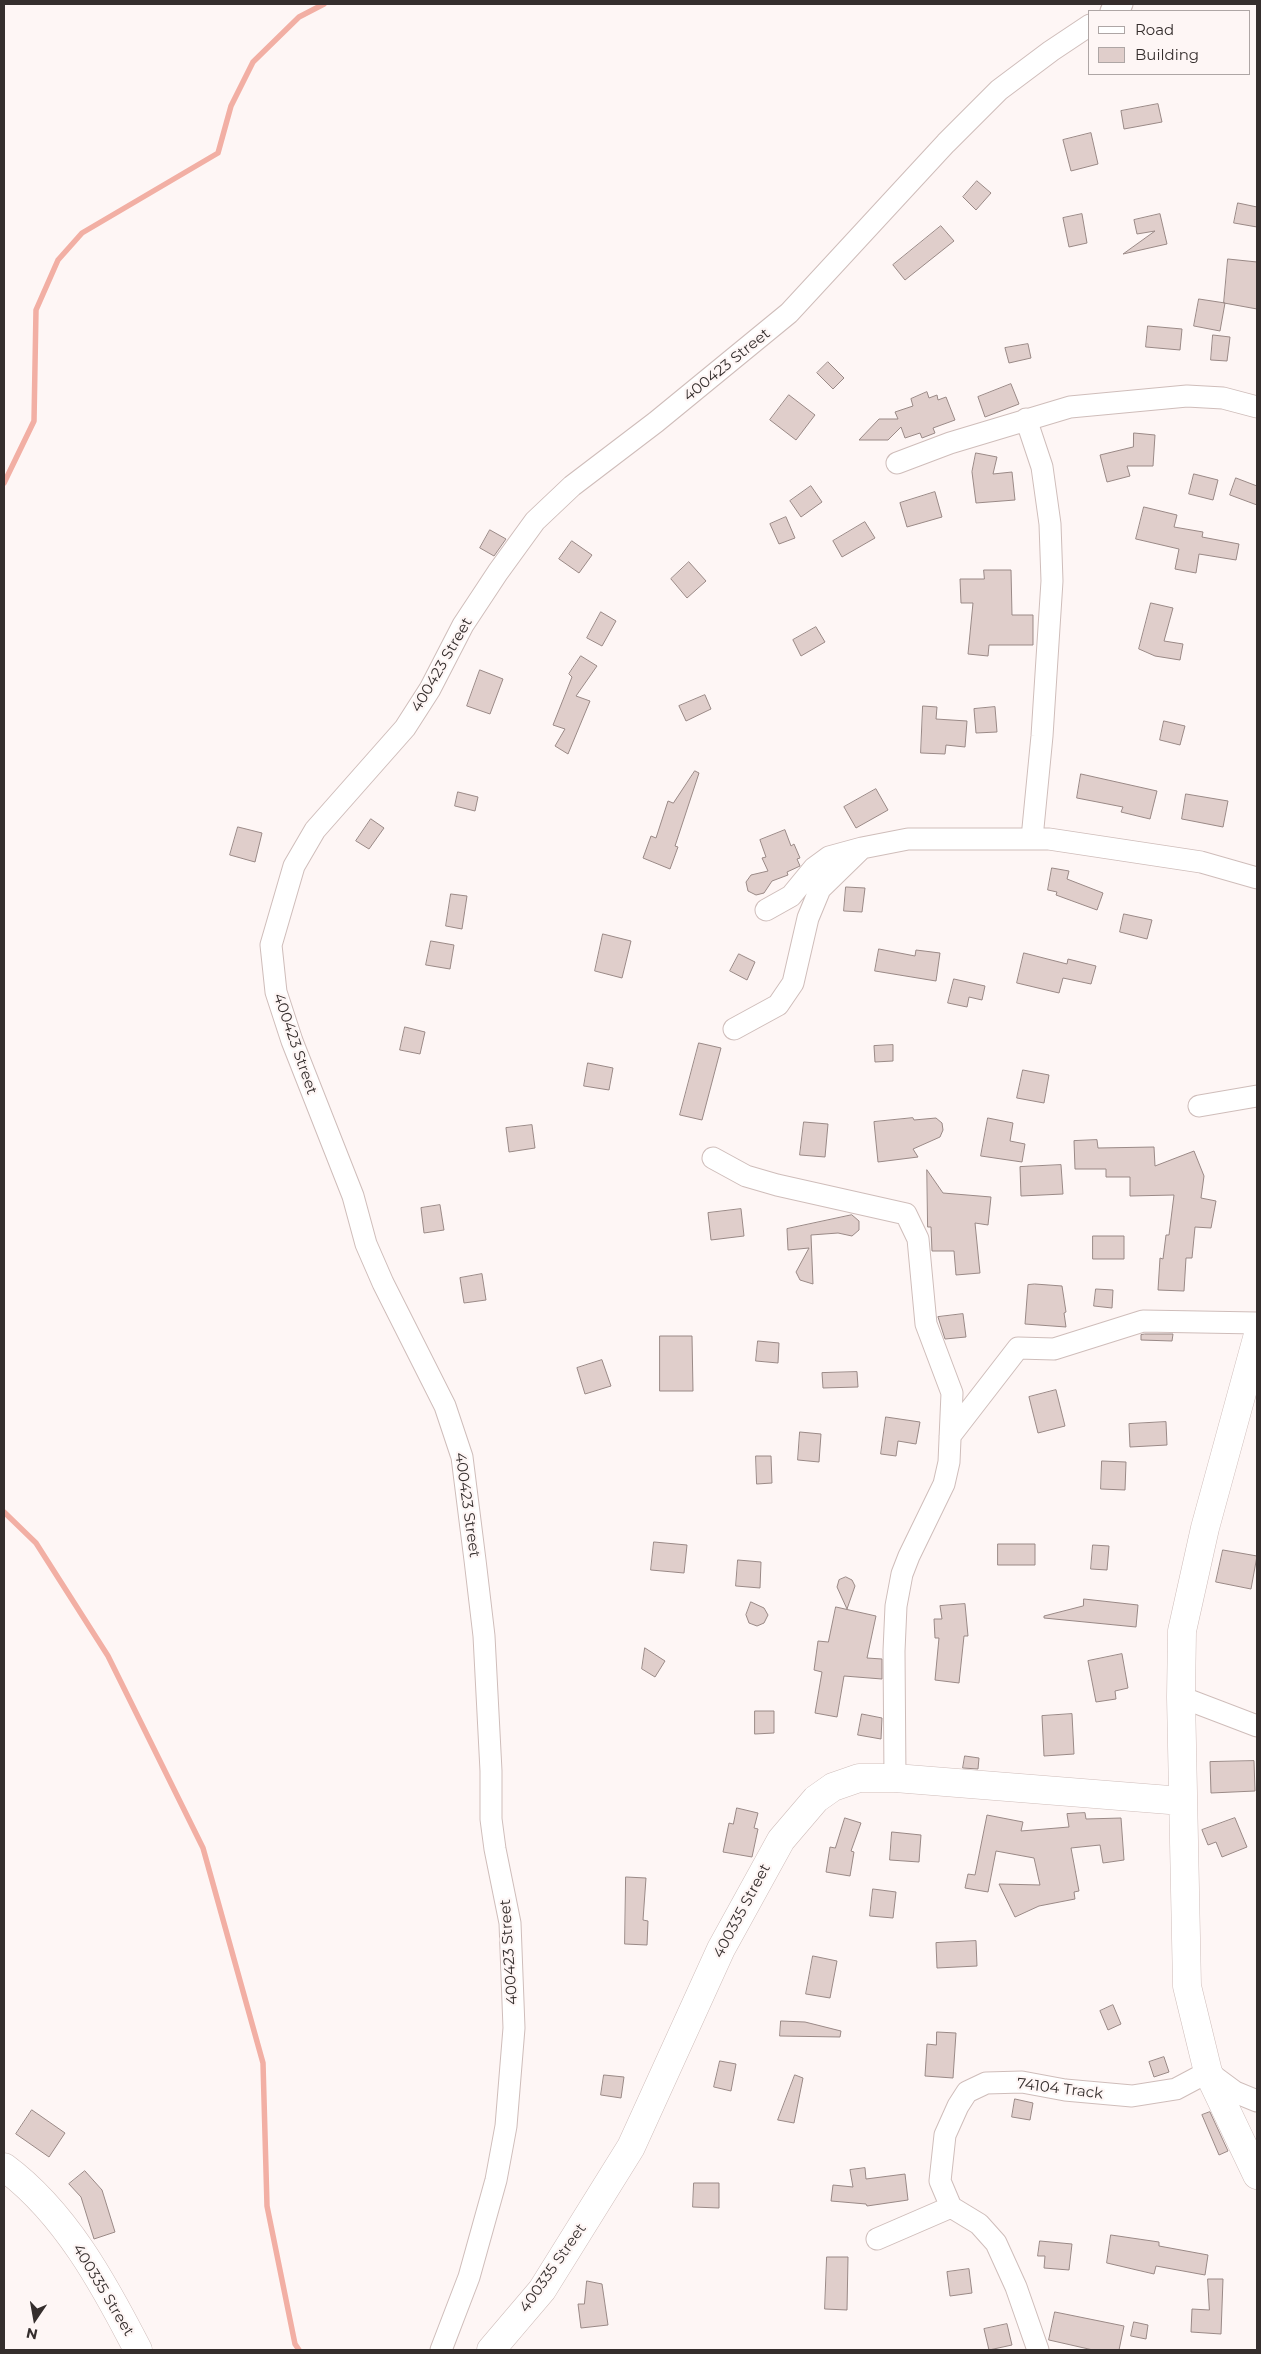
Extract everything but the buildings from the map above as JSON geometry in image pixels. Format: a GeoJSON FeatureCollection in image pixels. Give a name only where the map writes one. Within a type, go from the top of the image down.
{"type":"FeatureCollection","features":[{"type":"Feature","properties":{"kind":"street","name":"400423 Street"},"geometry":{"type":"LineString","coordinates":[[441,2350],[469,2277],[496,2180],[506,2126],[514,2028],[510,1923],[491,1819],[492,1771],[484,1636],[474,1550],[462,1457],[445,1406],[366,1244],[353,1196],[292,1041],[276,992],[272,945],[294,866],[316,830],[405,728],[430,689],[463,625],[535,521],[572,486],[656,422],[789,313],[946,142],[999,90],[1088,26]]}},
{"type":"Feature","properties":{"kind":"street"},"geometry":{"type":"LineString","coordinates":[[897,463],[950,443],[1070,407],[1187,396],[1222,398],[1244,402],[1257,408]]}},
{"type":"Feature","properties":{"kind":"street"},"geometry":{"type":"LineString","coordinates":[[1026,419],[1042,467],[1050,524],[1052,580],[1042,736],[1032,838]]}},
{"type":"Feature","properties":{"kind":"street"},"geometry":{"type":"LineString","coordinates":[[766,910],[791,896],[814,868],[829,857],[908,839],[1049,839],[1201,862],[1228,868],[1257,878]]}},
{"type":"Feature","properties":{"kind":"street"},"geometry":{"type":"LineString","coordinates":[[734,1029],[778,1004],[793,983],[808,918],[820,889],[862,848]]}},
{"type":"Feature","properties":{"kind":"street"},"geometry":{"type":"LineString","coordinates":[[1200,1106],[1257,1096]]}},
{"type":"Feature","properties":{"kind":"street"},"geometry":{"type":"LineString","coordinates":[[713,1158],[746,1176],[777,1185],[906,1214],[918,1239],[926,1324],[952,1393],[949,1462],[944,1484],[908,1556],[902,1574],[898,1598],[894,1651],[895,1778]]}},
{"type":"Feature","properties":{"kind":"street"},"geometry":{"type":"LineString","coordinates":[[950,1436],[1018,1348],[1054,1349],[1143,1322],[1257,1323]]}},
{"type":"Feature","properties":{"kind":"street"},"geometry":{"type":"LineString","coordinates":[[1257,1338],[1205,1528],[1182,1631],[1180,1697],[1187,1986],[1208,2072],[1257,2175]]}},
{"type":"Feature","properties":{"kind":"street"},"geometry":{"type":"LineString","coordinates":[[1180,1697],[1257,1726]]}},
{"type":"Feature","properties":{"kind":"street","name":"400335 Street"},"geometry":{"type":"LineString","coordinates":[[491,2350],[542,2290],[631,2147],[721,1949],[781,1840],[816,1799],[833,1787],[859,1778],[895,1778],[1182,1801]]}},
{"type":"Feature","properties":{"kind":"street"},"geometry":{"type":"LineString","coordinates":[[1208,2072],[1235,2092],[1257,2101]]}},
{"type":"Feature","properties":{"kind":"street","name":"74104 Track"},"geometry":{"type":"LineString","coordinates":[[951,2206],[940,2181],[945,2135],[967,2092],[986,2083],[1022,2082],[1065,2090],[1132,2096],[1176,2089],[1208,2072]]}},
{"type":"Feature","properties":{"kind":"street","name":"400335 Street"},"geometry":{"type":"LineString","coordinates":[[4,2167],[25,2185],[81,2251],[138,2350]]}},
{"type":"Feature","properties":{"kind":"street"},"geometry":{"type":"LineString","coordinates":[[877,2239],[951,2206],[979,2224],[996,2243],[1016,2287],[1038,2350]]}},
{"type":"Feature","properties":{"kind":"waterway"},"geometry":{"type":"LineString","coordinates":[[4,483],[34,421],[36,310],[58,260],[82,233],[218,153],[231,106],[253,62],[299,17],[324,4]]}},
{"type":"Feature","properties":{"kind":"waterway"},"geometry":{"type":"LineString","coordinates":[[4,1512],[36,1543],[108,1656],[203,1848],[263,2063],[267,2206],[295,2344],[299,2350]]}}]}
